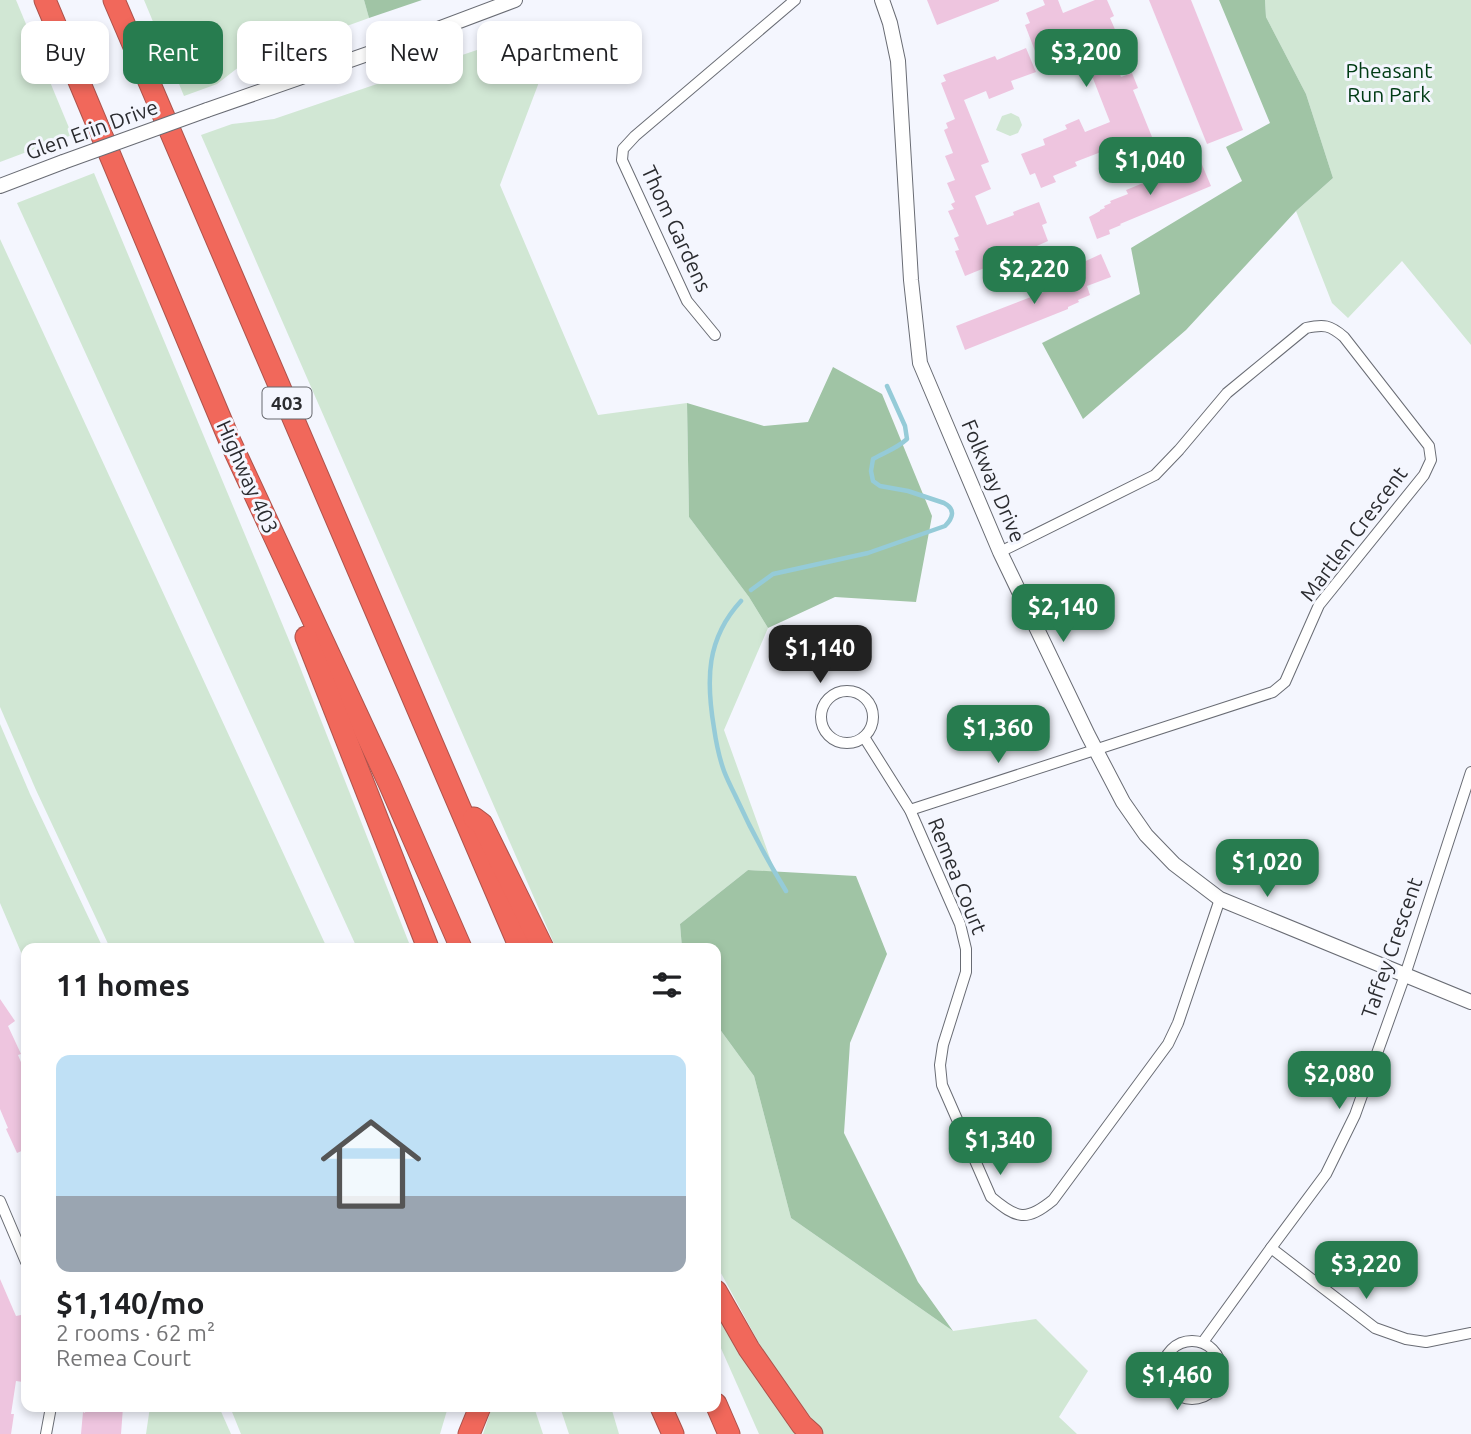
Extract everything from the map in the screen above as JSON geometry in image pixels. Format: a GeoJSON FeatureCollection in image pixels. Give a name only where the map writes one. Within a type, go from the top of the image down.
{"type":"FeatureCollection","features":[{"type":"Feature","properties":{"kind":"highway","name":"Highway 403"},"geometry":{"type":"LineString","coordinates":[[45,0],[229,439],[459,943]]}},
{"type":"Feature","properties":{"kind":"highway","name":"403"},"geometry":{"type":"LineString","coordinates":[[114,0],[518,943]]}},
{"type":"Feature","properties":{"kind":"highway"},"geometry":{"type":"LineString","coordinates":[[229,439],[426,943]]}},
{"type":"Feature","properties":{"kind":"highway"},"geometry":{"type":"LineString","coordinates":[[460,807],[482,824],[541,943]]}},
{"type":"Feature","properties":{"kind":"highway"},"geometry":{"type":"LineString","coordinates":[[721,1300],[749,1349],[802,1425],[812,1434]]}},
{"type":"Feature","properties":{"kind":"highway"},"geometry":{"type":"LineString","coordinates":[[469,1434],[478,1412]]}},
{"type":"Feature","properties":{"kind":"highway"},"geometry":{"type":"LineString","coordinates":[[663,1412],[673,1434]]}},
{"type":"Feature","properties":{"kind":"highway"},"geometry":{"type":"LineString","coordinates":[[719,1412],[729,1434]]}},
{"type":"Feature","properties":{"kind":"street","name":"Glen Erin Drive"},"geometry":{"type":"LineString","coordinates":[[0,186],[515,0]]}},
{"type":"Feature","properties":{"kind":"street","name":"Thom Gardens"},"geometry":{"type":"LineString","coordinates":[[715,335],[687,301],[622,160],[623,149],[635,135],[794,0]]}},
{"type":"Feature","properties":{"kind":"street","name":"Folkway Drive"},"geometry":{"type":"LineString","coordinates":[[882,0],[898,61],[911,280],[920,363],[1000,552],[1095,751],[1123,802],[1146,835],[1174,864],[1220,899],[1471,1002]]}},
{"type":"Feature","properties":{"kind":"street","name":"Martlen Crescent"},"geometry":{"type":"LineString","coordinates":[[910,810],[1273,692],[1285,682],[1320,605],[1424,475],[1431,460],[1429,446],[1344,337],[1332,327],[1318,325],[1306,328],[1227,393],[1180,450],[1155,475],[1000,552]]}},
{"type":"Feature","properties":{"kind":"street"},"geometry":{"type":"LineString","coordinates":[[848,691],[858,693],[866,700],[872,709],[873,719],[864,737],[845,743],[827,734],[820,715],[829,697],[848,691]]}},
{"type":"Feature","properties":{"kind":"street","name":"Remea Court"},"geometry":{"type":"LineString","coordinates":[[864,737],[910,810],[960,924],[966,949],[966,972],[943,1045],[940,1065],[942,1085],[991,1197],[1019,1216],[1037,1213],[1053,1200],[1168,1044],[1178,1023],[1220,899]]}},
{"type":"Feature","properties":{"kind":"street","name":"Taffey Crescent"},"geometry":{"type":"LineString","coordinates":[[1203,1342],[1326,1174],[1355,1115],[1405,975],[1471,772]]}},
{"type":"Feature","properties":{"kind":"street"},"geometry":{"type":"LineString","coordinates":[[0,1202],[21,1250]]}},
{"type":"Feature","properties":{"kind":"street"},"geometry":{"type":"LineString","coordinates":[[1271,1248],[1375,1328],[1406,1339],[1426,1342],[1471,1333]]}},
{"type":"Feature","properties":{"kind":"street"},"geometry":{"type":"LineString","coordinates":[[1183,1342],[1203,1342],[1218,1355],[1222,1373],[1219,1383],[1214,1391],[1197,1400],[1178,1396],[1165,1382],[1164,1363],[1168,1354],[1183,1342]]}},
{"type":"Feature","properties":{"kind":"street"},"geometry":{"type":"LineString","coordinates":[[46,1434],[50,1412]]}},
{"type":"Feature","properties":{"kind":"green space"},"geometry":{"type":"Polygon","coordinates":[[[0,0],[16,0],[25,21],[21,21],[21,84],[51,84],[72,135],[0,162],[0,0]]]}},
{"type":"Feature","properties":{"kind":"green space"},"geometry":{"type":"Polygon","coordinates":[[[144,0],[364,0],[369,18],[352,24],[352,21],[237,21],[237,68],[223,79],[223,21],[153,21],[144,0]]]}},
{"type":"Feature","properties":{"kind":"green space"},"geometry":{"type":"Polygon","coordinates":[[[364,0],[422,0],[369,18],[364,0]]]}},
{"type":"Feature","properties":{"kind":"green space"},"geometry":{"type":"Polygon","coordinates":[[[1219,0],[1265,0],[1266,17],[1306,94],[1333,178],[1296,211],[1186,330],[1083,419],[1042,343],[1140,294],[1131,248],[1242,181],[1226,147],[1270,123],[1219,0]]]}},
{"type":"Feature","properties":{"kind":"green space","name":"Pheasant Run Park"},"geometry":{"type":"Polygon","coordinates":[[[1265,0],[1471,0],[1471,345],[1402,261],[1348,318],[1332,303],[1296,211],[1333,178],[1306,94],[1266,17],[1265,0]]]}},
{"type":"Feature","properties":{"kind":"green space"},"geometry":{"type":"Polygon","coordinates":[[[477,50],[477,84],[538,84],[500,185],[598,415],[687,403],[689,517],[749,597],[768,628],[724,730],[775,872],[748,870],[680,924],[682,943],[554,943],[201,135],[232,124],[274,119],[377,84],[463,84],[463,55],[477,50]]]}},
{"type":"Feature","properties":{"kind":"green space"},"geometry":{"type":"Polygon","coordinates":[[[179,84],[217,84],[184,96],[179,84]]]}},
{"type":"Feature","properties":{"kind":"green space"},"geometry":{"type":"Polygon","coordinates":[[[1011,113],[1019,117],[1022,125],[1018,133],[1010,136],[996,130],[1002,116],[1011,113]]]}},
{"type":"Feature","properties":{"kind":"green space"},"geometry":{"type":"Polygon","coordinates":[[[94,173],[296,657],[409,943],[355,943],[17,203],[94,173]]]}},
{"type":"Feature","properties":{"kind":"green space"},"geometry":{"type":"Polygon","coordinates":[[[0,239],[325,943],[108,943],[0,707],[0,239]]]}},
{"type":"Feature","properties":{"kind":"green space"},"geometry":{"type":"Polygon","coordinates":[[[833,367],[882,394],[932,516],[916,602],[835,597],[768,628],[749,597],[689,517],[687,403],[764,426],[808,422],[833,367]]]}},
{"type":"Feature","properties":{"kind":"green space"},"geometry":{"type":"Polygon","coordinates":[[[0,724],[101,943],[21,943],[21,952],[0,903],[0,724]]]}},
{"type":"Feature","properties":{"kind":"green space"},"geometry":{"type":"Polygon","coordinates":[[[748,870],[856,876],[887,954],[850,1043],[844,1133],[918,1282],[953,1331],[791,1218],[754,1076],[721,1031],[721,943],[682,943],[680,924],[748,870]]]}},
{"type":"Feature","properties":{"kind":"green space"},"geometry":{"type":"Polygon","coordinates":[[[721,1031],[754,1076],[791,1218],[953,1331],[1036,1319],[1088,1371],[1059,1417],[1077,1434],[824,1434],[767,1358],[721,1273],[721,1031]]]}},
{"type":"Feature","properties":{"kind":"green space"},"geometry":{"type":"Polygon","coordinates":[[[721,1312],[801,1434],[759,1434],[721,1348],[721,1312]]]}},
{"type":"Feature","properties":{"kind":"green space"},"geometry":{"type":"Polygon","coordinates":[[[149,1412],[221,1412],[231,1434],[146,1434],[149,1412]]]}},
{"type":"Feature","properties":{"kind":"green space"},"geometry":{"type":"Polygon","coordinates":[[[232,1412],[447,1412],[440,1434],[241,1434],[232,1412]]]}},
{"type":"Feature","properties":{"kind":"green space"},"geometry":{"type":"Polygon","coordinates":[[[490,1412],[536,1412],[543,1434],[483,1434],[490,1412]]]}},
{"type":"Feature","properties":{"kind":"green space"},"geometry":{"type":"Polygon","coordinates":[[[562,1412],[612,1412],[619,1434],[569,1434],[562,1412]]]}},
{"type":"Feature","properties":{"kind":"building"},"geometry":{"type":"Polygon","coordinates":[[[927,0],[999,0],[999,1],[937,25],[927,0]]]}},
{"type":"Feature","properties":{"kind":"building"},"geometry":{"type":"Polygon","coordinates":[[[1043,0],[1058,0],[1063,13],[1095,0],[1107,0],[1114,16],[1110,18],[1120,41],[1109,45],[1121,77],[1132,73],[1138,88],[1133,90],[1152,137],[1103,157],[1101,152],[1075,162],[1077,166],[1053,176],[1056,182],[1041,188],[1035,173],[1030,175],[1021,154],[1045,145],[1043,139],[1067,129],[1065,125],[1079,119],[1085,132],[1110,122],[1076,35],[1035,51],[1025,25],[1030,23],[1026,13],[1045,5],[1043,0]]]}},
{"type":"Feature","properties":{"kind":"building"},"geometry":{"type":"Polygon","coordinates":[[[1149,0],[1191,0],[1243,130],[1207,144],[1149,0]]]}},
{"type":"Feature","properties":{"kind":"building"},"geometry":{"type":"Polygon","coordinates":[[[1026,48],[1036,72],[1011,81],[1014,89],[989,99],[986,91],[964,100],[989,162],[981,165],[991,189],[975,196],[987,225],[1039,202],[1047,223],[1042,225],[1048,241],[1010,258],[1008,253],[985,262],[987,267],[965,276],[955,251],[959,250],[954,238],[959,236],[948,211],[954,209],[951,204],[955,202],[947,183],[955,180],[945,156],[953,153],[944,130],[948,128],[946,123],[955,119],[941,83],[946,81],[943,75],[995,56],[997,60],[1026,48]]]}},
{"type":"Feature","properties":{"kind":"building"},"geometry":{"type":"Polygon","coordinates":[[[1200,160],[1211,186],[1120,224],[1109,230],[1110,234],[1097,239],[1089,217],[1105,208],[1110,201],[1128,194],[1126,190],[1200,160]]]}},
{"type":"Feature","properties":{"kind":"building"},"geometry":{"type":"Polygon","coordinates":[[[1101,254],[1111,277],[1087,286],[1090,295],[1078,300],[1079,302],[1068,309],[965,350],[956,326],[1062,285],[1081,275],[1077,265],[1101,254]]]}},
{"type":"Feature","properties":{"kind":"building"},"geometry":{"type":"Polygon","coordinates":[[[0,999],[15,1021],[8,1026],[21,1054],[18,1055],[21,1062],[21,1151],[17,1153],[0,1109],[0,999]]]}},
{"type":"Feature","properties":{"kind":"building"},"geometry":{"type":"Polygon","coordinates":[[[0,1279],[16,1316],[21,1315],[21,1382],[16,1381],[11,1434],[0,1434],[0,1279]]]}},
{"type":"Feature","properties":{"kind":"building"},"geometry":{"type":"Polygon","coordinates":[[[83,1412],[123,1412],[121,1434],[81,1434],[83,1412]]]}},
{"type":"Feature","properties":{"kind":"waterway"},"geometry":{"type":"LineString","coordinates":[[751,590],[773,574],[868,553],[945,526],[950,520],[952,511],[948,505],[908,491],[880,486],[873,481],[873,459],[907,439],[905,426],[887,386]]}},
{"type":"Feature","properties":{"kind":"waterway"},"geometry":{"type":"LineString","coordinates":[[741,601],[729,615],[715,645],[710,677],[711,710],[728,780],[759,844],[786,891]]}}]}
